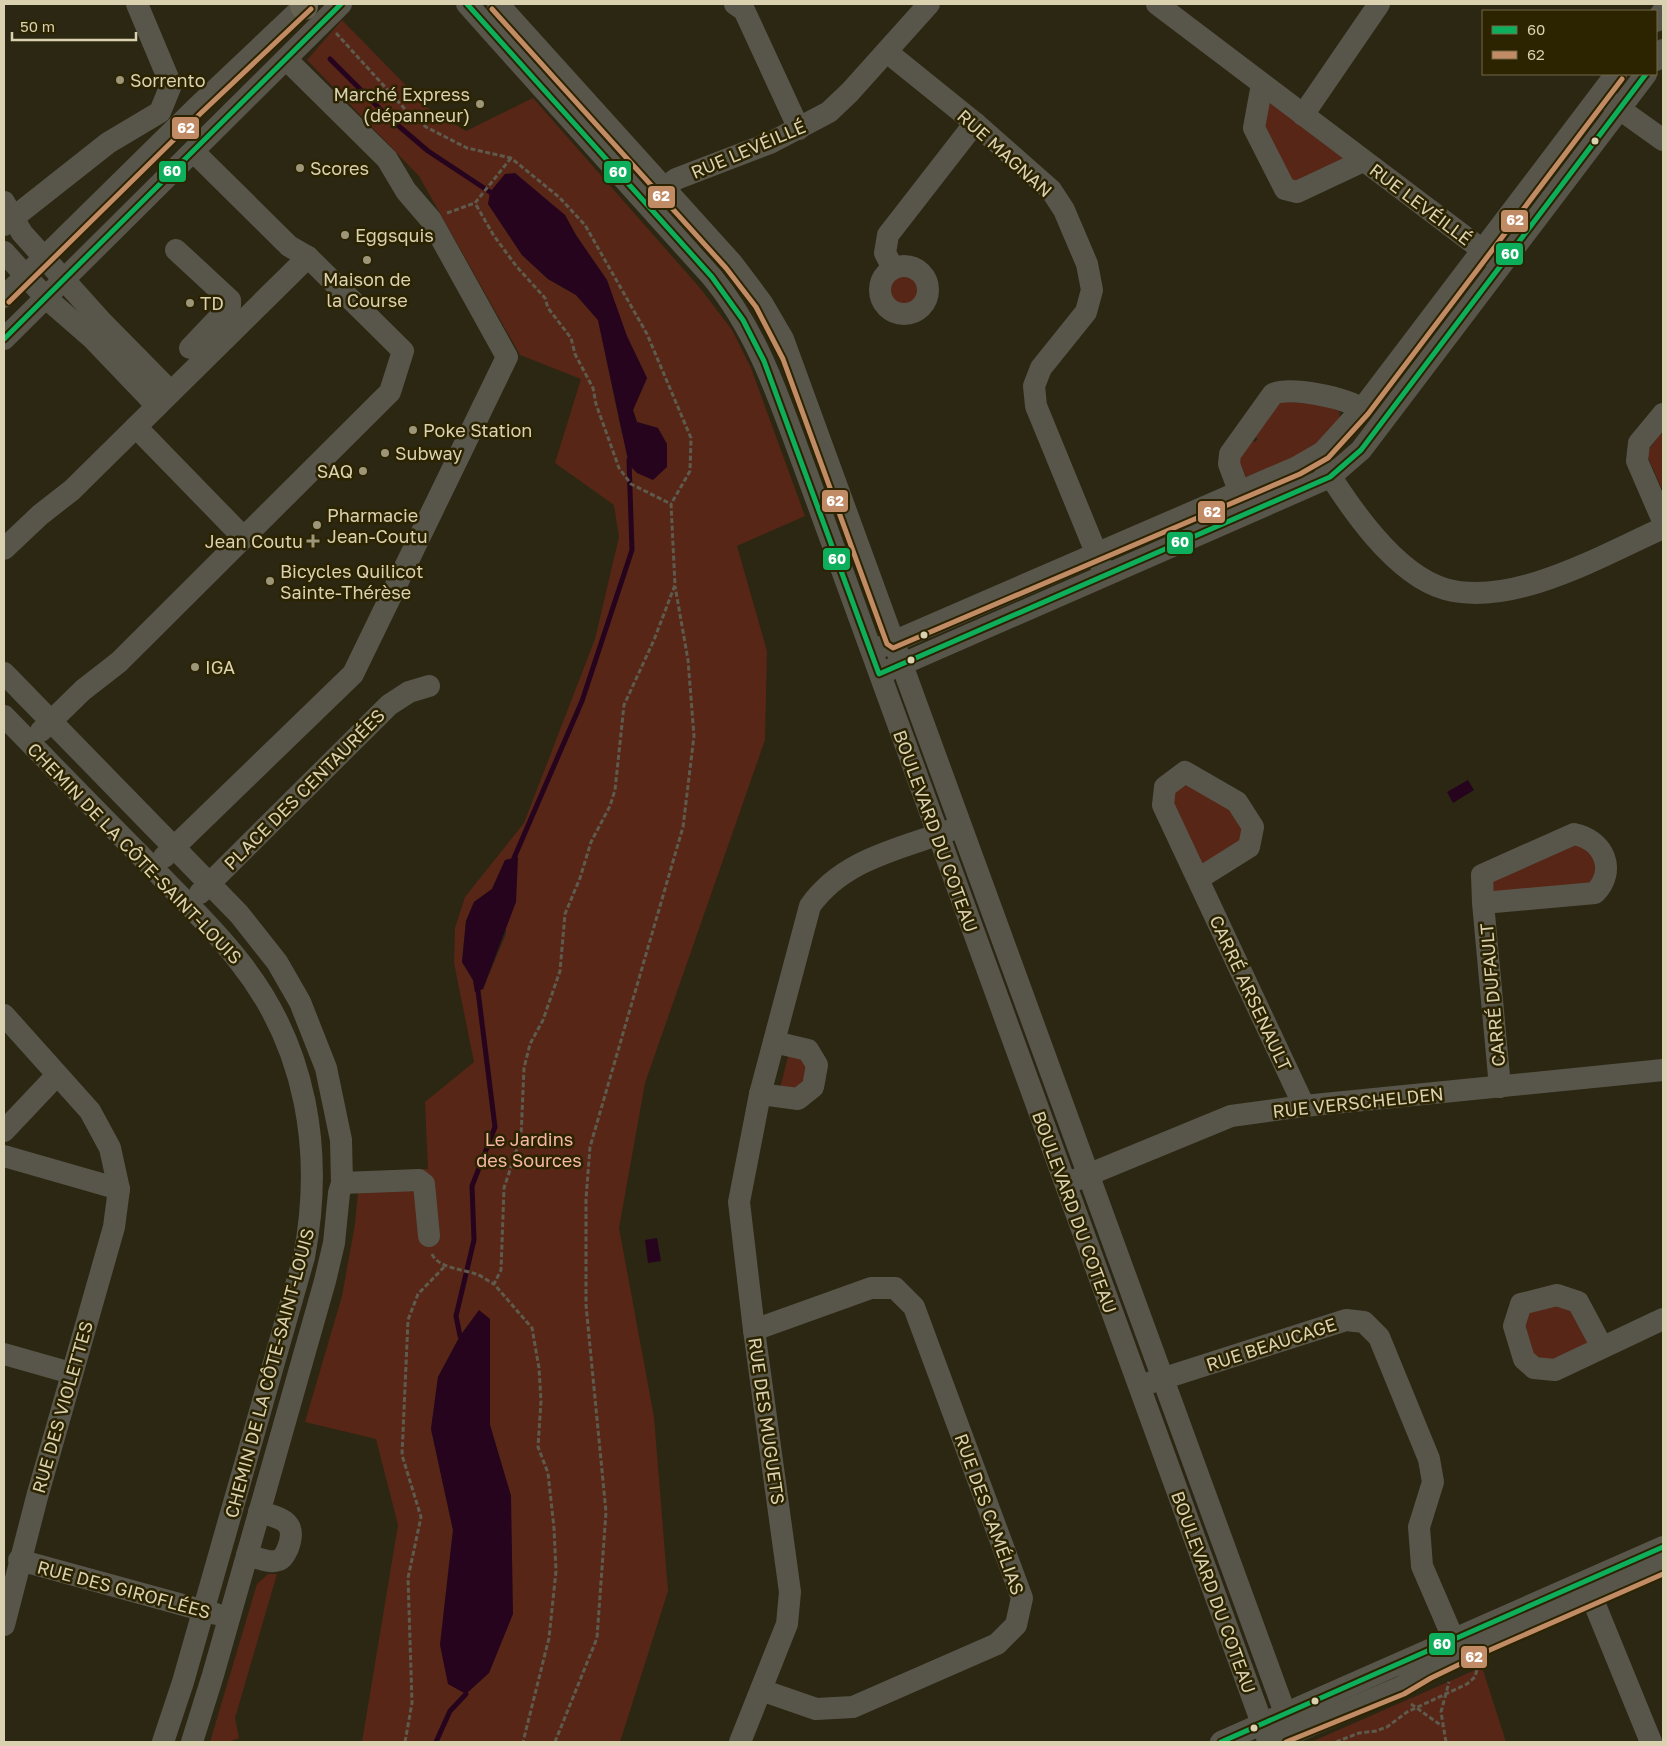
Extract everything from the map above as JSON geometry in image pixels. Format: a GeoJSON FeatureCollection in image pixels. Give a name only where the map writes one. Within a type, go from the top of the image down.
{"type":"FeatureCollection","features":[{"type":"Feature","properties":{"kind":"street"},"geometry":{"type":"LineString","coordinates":[[137,4],[171,86],[160,112],[108,143],[7,215],[103,323],[164,399]]}},
{"type":"Feature","properties":{"kind":"street"},"geometry":{"type":"LineString","coordinates":[[4,339],[194,152],[340,4]]}},
{"type":"Feature","properties":{"kind":"street","name":"BOULEVARD DU COTEAU"},"geometry":{"type":"LineString","coordinates":[[467,4],[724,292],[757,346],[1139,1386],[1264,1735]]}},
{"type":"Feature","properties":{"kind":"street","name":"BOULEVARD DU COTEAU"},"geometry":{"type":"LineString","coordinates":[[498,4],[741,274],[776,327],[796,372],[1288,1723]]}},
{"type":"Feature","properties":{"kind":"street","name":"RUE LEVÉILLÉ"},"geometry":{"type":"LineString","coordinates":[[646,203],[676,179],[770,143],[829,112],[887,52],[929,4]]}},
{"type":"Feature","properties":{"kind":"street","name":"RUE LEVÉILLÉ"},"geometry":{"type":"LineString","coordinates":[[1157,4],[1501,265]]}},
{"type":"Feature","properties":{"kind":"street"},"geometry":{"type":"LineString","coordinates":[[1303,115],[1379,4]]}},
{"type":"Feature","properties":{"kind":"street"},"geometry":{"type":"LineString","coordinates":[[4,297],[196,108],[305,5]]}},
{"type":"Feature","properties":{"kind":"street"},"geometry":{"type":"LineString","coordinates":[[744,6],[799,129]]}},
{"type":"Feature","properties":{"kind":"street"},"geometry":{"type":"LineString","coordinates":[[499,38],[515,23]]}},
{"type":"Feature","properties":{"kind":"street","name":"RUE MAGNAN"},"geometry":{"type":"LineString","coordinates":[[887,52],[975,123],[1051,190],[1064,210],[1087,264],[1092,290],[1086,312],[1041,368],[1034,386],[1036,406],[1106,576]]}},
{"type":"Feature","properties":{"kind":"street"},"geometry":{"type":"LineString","coordinates":[[152,868],[353,674],[508,357],[431,220],[406,192],[387,159],[286,60]]}},
{"type":"Feature","properties":{"kind":"street"},"geometry":{"type":"LineString","coordinates":[[870,651],[1318,456],[1338,438],[1362,409],[1615,75]]}},
{"type":"Feature","properties":{"kind":"street"},"geometry":{"type":"LineString","coordinates":[[879,674],[1330,477],[1361,450],[1645,75]]}},
{"type":"Feature","properties":{"kind":"street","name":"RUE LEVÉILLÉ"},"geometry":{"type":"LineString","coordinates":[[1262,84],[1254,128],[1285,189],[1297,192],[1364,161]]}},
{"type":"Feature","properties":{"kind":"street"},"geometry":{"type":"LineString","coordinates":[[1600,94],[1663,140]]}},
{"type":"Feature","properties":{"kind":"street"},"geometry":{"type":"LineString","coordinates":[[893,268],[885,253],[888,235],[975,123]]}},
{"type":"Feature","properties":{"kind":"street"},"geometry":{"type":"LineString","coordinates":[[30,742],[84,690],[118,662],[390,392],[403,351],[308,257],[289,246],[194,152]]}},
{"type":"Feature","properties":{"kind":"street"},"geometry":{"type":"LineString","coordinates":[[176,250],[230,300],[230,306],[190,348]]}},
{"type":"Feature","properties":{"kind":"street"},"geometry":{"type":"LineString","coordinates":[[4,252],[46,298],[164,399]]}},
{"type":"Feature","properties":{"kind":"street"},"geometry":{"type":"LineString","coordinates":[[4,549],[40,515],[72,490],[308,257]]}},
{"type":"Feature","properties":{"kind":"street"},"geometry":{"type":"LineString","coordinates":[[1239,491],[1229,464],[1230,454],[1273,394],[1288,392],[1340,399],[1362,409]]}},
{"type":"Feature","properties":{"kind":"street"},"geometry":{"type":"LineString","coordinates":[[1663,414],[1639,443],[1637,461],[1663,521]]}},
{"type":"Feature","properties":{"kind":"street"},"geometry":{"type":"LineString","coordinates":[[136,427],[244,538]]}},
{"type":"Feature","properties":{"kind":"street"},"geometry":{"type":"LineString","coordinates":[[1318,456],[1330,477],[1357,515],[1390,552],[1409,569],[1444,589],[1493,593],[1556,577],[1663,528]]}},
{"type":"Feature","properties":{"kind":"street","name":"CHEMIN DE LA CÔTE-SAINT-LOUIS"},"geometry":{"type":"LineString","coordinates":[[4,673],[210,883],[250,926],[277,962],[308,1020],[326,1068],[340,1140],[342,1183],[339,1194],[335,1236],[325,1281],[192,1742]]}},
{"type":"Feature","properties":{"kind":"street","name":"PLACE DES CENTAURÉES"},"geometry":{"type":"LineString","coordinates":[[188,905],[389,705],[409,692],[429,686]]}},
{"type":"Feature","properties":{"kind":"street","name":"CHEMIN DE LA CÔTE-SAINT-LOUIS"},"geometry":{"type":"LineString","coordinates":[[4,716],[229,948],[258,988],[282,1034],[299,1078],[309,1124],[313,1162],[309,1234],[299,1277],[179,1698],[163,1742]]}},
{"type":"Feature","properties":{"kind":"street","name":"CARRÉ ARSENAULT"},"geometry":{"type":"LineString","coordinates":[[1198,879],[1250,847],[1253,827],[1237,802],[1185,772],[1165,787],[1162,805],[1304,1106]]}},
{"type":"Feature","properties":{"kind":"street","name":"RUE DES MUGUETS"},"geometry":{"type":"LineString","coordinates":[[740,1742],[787,1624],[790,1592],[754,1330],[739,1202],[760,1094],[810,906],[822,888],[855,864],[960,826]]}},
{"type":"Feature","properties":{"kind":"street","name":"CARRÉ DUFAULT"},"geometry":{"type":"LineString","coordinates":[[1484,903],[1594,893],[1604,884],[1608,869],[1603,854],[1586,836],[1574,834],[1482,875],[1484,903],[1500,1087]]}},
{"type":"Feature","properties":{"kind":"street","name":"RUE DES VIOLETTES"},"geometry":{"type":"LineString","coordinates":[[4,1015],[90,1111],[110,1148],[119,1189],[114,1227],[19,1560],[4,1625]]}},
{"type":"Feature","properties":{"kind":"street"},"geometry":{"type":"LineString","coordinates":[[760,1094],[798,1100],[814,1087],[818,1065],[808,1050],[774,1042]]}},
{"type":"Feature","properties":{"kind":"street"},"geometry":{"type":"LineString","coordinates":[[299,1078],[326,1068]]}},
{"type":"Feature","properties":{"kind":"street","name":"RUE VERSCHELDEN"},"geometry":{"type":"LineString","coordinates":[[1065,1184],[1231,1116],[1304,1106],[1663,1070]]}},
{"type":"Feature","properties":{"kind":"street"},"geometry":{"type":"LineString","coordinates":[[4,1130],[57,1075]]}},
{"type":"Feature","properties":{"kind":"street"},"geometry":{"type":"LineString","coordinates":[[4,1156],[119,1189]]}},
{"type":"Feature","properties":{"kind":"street"},"geometry":{"type":"LineString","coordinates":[[342,1183],[419,1180],[424,1184],[429,1236]]}},
{"type":"Feature","properties":{"kind":"street","name":"RUE DES CAMÉLIAS"},"geometry":{"type":"LineString","coordinates":[[754,1330],[871,1288],[895,1288],[914,1307],[1022,1598],[1016,1625],[997,1644],[853,1707],[816,1709],[761,1690]]}},
{"type":"Feature","properties":{"kind":"street"},"geometry":{"type":"LineString","coordinates":[[1602,1347],[1663,1319]]}},
{"type":"Feature","properties":{"kind":"street","name":"RUE BEAUCAGE"},"geometry":{"type":"LineString","coordinates":[[1139,1386],[1267,1347],[1346,1320],[1364,1322],[1380,1337],[1429,1459],[1433,1482],[1419,1527],[1422,1566],[1453,1638]]}},
{"type":"Feature","properties":{"kind":"street"},"geometry":{"type":"LineString","coordinates":[[4,1354],[71,1373]]}},
{"type":"Feature","properties":{"kind":"street","name":"CHEMIN DE LA CÔTE-SAINT-LOUIS"},"geometry":{"type":"LineString","coordinates":[[247,1555],[267,1560],[279,1560],[284,1556],[289,1544],[291,1529],[288,1524],[279,1518],[259,1512]]}},
{"type":"Feature","properties":{"kind":"street"},"geometry":{"type":"LineString","coordinates":[[1288,1723],[1401,1686],[1663,1547]]}},
{"type":"Feature","properties":{"kind":"street","name":"RUE DES GIROFLÉES"},"geometry":{"type":"LineString","coordinates":[[19,1560],[229,1618]]}},
{"type":"Feature","properties":{"kind":"street"},"geometry":{"type":"LineString","coordinates":[[1221,1742],[1264,1735],[1453,1638],[1588,1588],[1663,1566]]}},
{"type":"Feature","properties":{"kind":"street"},"geometry":{"type":"LineString","coordinates":[[1588,1588],[1651,1742]]}},
{"type":"Feature","properties":{"kind":"path"},"geometry":{"type":"LineString","coordinates":[[332,29],[404,108],[426,127],[467,148],[511,158],[560,197],[585,225],[647,334],[692,438],[690,472],[671,504],[675,585],[688,660],[694,736],[683,827],[590,1147],[586,1199],[586,1305],[606,1512],[597,1638],[555,1742]]}},
{"type":"Feature","properties":{"kind":"path"},"geometry":{"type":"LineString","coordinates":[[431,220],[474,203],[511,158]]}},
{"type":"Feature","properties":{"kind":"path"},"geometry":{"type":"LineString","coordinates":[[474,203],[516,267],[545,298],[548,308],[571,338],[575,354],[593,388],[596,404],[619,468],[631,484],[671,504]]}},
{"type":"Feature","properties":{"kind":"path"},"geometry":{"type":"LineString","coordinates":[[494,1284],[501,1270],[504,1188],[521,1137],[524,1068],[530,1044],[543,1020],[560,970],[565,914],[580,878],[591,842],[610,806],[615,790],[624,705],[654,640],[675,585]]}},
{"type":"Feature","properties":{"kind":"path"},"geometry":{"type":"LineString","coordinates":[[429,1236],[434,1259],[446,1265],[478,1275],[494,1284],[532,1328],[539,1368],[541,1401],[538,1447],[548,1473],[554,1528],[556,1571],[549,1638],[523,1742]]}},
{"type":"Feature","properties":{"kind":"path"},"geometry":{"type":"LineString","coordinates":[[405,1742],[412,1703],[408,1578],[421,1517],[402,1455],[408,1320],[418,1294],[446,1265]]}},
{"type":"Feature","properties":{"kind":"path"},"geometry":{"type":"LineString","coordinates":[[1336,1742],[1359,1733],[1376,1731],[1387,1727],[1417,1707],[1472,1681],[1478,1670],[1478,1663]]}},
{"type":"Feature","properties":{"kind":"path"},"geometry":{"type":"LineString","coordinates":[[1446,1742],[1441,1712],[1451,1674]]}},
{"type":"Feature","properties":{"kind":"path"},"geometry":{"type":"LineString","coordinates":[[1406,1700],[1442,1727]]}},
{"type":"Feature","properties":{"kind":"green space","name":"Le Jardins des Sources"},"geometry":{"type":"Polygon","coordinates":[[[342,20],[428,108],[466,131],[533,98],[700,288],[732,330],[751,368],[805,516],[737,546],[767,651],[765,740],[645,1083],[619,1228],[654,1417],[668,1591],[620,1742],[362,1742],[398,1525],[376,1439],[305,1422],[342,1296],[355,1224],[360,1172],[428,1169],[425,1102],[474,1062],[454,963],[455,928],[465,897],[524,823],[595,639],[619,537],[614,505],[555,463],[581,379],[520,355],[419,176],[307,60],[342,20]],[[488,204],[522,255],[548,279],[576,295],[598,320],[622,434],[658,428],[637,422],[633,410],[647,378],[565,215],[488,204]],[[505,860],[492,889],[474,902],[466,921],[462,962],[473,980],[475,992],[483,989],[506,934],[505,860]],[[479,1311],[460,1336],[438,1377],[431,1429],[453,1530],[440,1645],[511,1496],[490,1425],[490,1319],[479,1311]]]}},
{"type":"Feature","properties":{"kind":"green space"},"geometry":{"type":"Polygon","coordinates":[[[1263,89],[1358,160],[1298,189],[1258,129],[1263,89]]]}},
{"type":"Feature","properties":{"kind":"green space"},"geometry":{"type":"Polygon","coordinates":[[[904,273],[911,274],[917,278],[921,284],[921,298],[917,304],[911,308],[904,309],[897,308],[891,304],[887,298],[886,291],[887,284],[891,278],[897,274],[904,273]]]}},
{"type":"Feature","properties":{"kind":"green space"},"geometry":{"type":"Polygon","coordinates":[[[1284,401],[1327,406],[1339,411],[1340,418],[1322,440],[1310,448],[1285,461],[1246,477],[1238,458],[1251,440],[1255,442],[1258,439],[1254,436],[1277,404],[1284,401]]]}},
{"type":"Feature","properties":{"kind":"green space"},"geometry":{"type":"Polygon","coordinates":[[[1663,431],[1663,491],[1646,453],[1663,431]]]}},
{"type":"Feature","properties":{"kind":"green space"},"geometry":{"type":"Polygon","coordinates":[[[1184,777],[1231,804],[1245,827],[1240,844],[1200,871],[1169,790],[1184,777]]]}},
{"type":"Feature","properties":{"kind":"green space"},"geometry":{"type":"Polygon","coordinates":[[[1575,839],[1598,856],[1597,884],[1495,896],[1490,886],[1493,878],[1575,839]]]}},
{"type":"Feature","properties":{"kind":"green space"},"geometry":{"type":"Polygon","coordinates":[[[789,1053],[800,1056],[809,1068],[805,1082],[795,1092],[780,1088],[789,1053]]]}},
{"type":"Feature","properties":{"kind":"green space"},"geometry":{"type":"Polygon","coordinates":[[[1551,1305],[1568,1307],[1593,1343],[1556,1362],[1536,1363],[1521,1329],[1526,1313],[1551,1305]]]}},
{"type":"Feature","properties":{"kind":"green space"},"geometry":{"type":"Polygon","coordinates":[[[268,1574],[277,1574],[235,1718],[239,1738],[229,1742],[210,1742],[257,1584],[268,1574]]]}},
{"type":"Feature","properties":{"kind":"green space"},"geometry":{"type":"Polygon","coordinates":[[[1482,1667],[1506,1742],[1311,1742],[1482,1667]]]}},
{"type":"Feature","properties":{"kind":"shaded area"},"geometry":{"type":"Polygon","coordinates":[[[515,173],[565,215],[576,235],[607,280],[627,336],[647,378],[633,410],[637,422],[658,428],[667,444],[667,467],[653,480],[637,473],[629,465],[598,320],[576,295],[548,279],[522,255],[488,204],[490,192],[505,174],[515,173]]]}},
{"type":"Feature","properties":{"kind":"shaded area"},"geometry":{"type":"Polygon","coordinates":[[[1468,780],[1474,790],[1453,803],[1447,792],[1468,780]]]}},
{"type":"Feature","properties":{"kind":"shaded area"},"geometry":{"type":"Polygon","coordinates":[[[518,857],[516,902],[483,989],[475,992],[473,980],[462,962],[466,921],[474,902],[492,889],[505,860],[518,857]]]}},
{"type":"Feature","properties":{"kind":"shaded area"},"geometry":{"type":"Polygon","coordinates":[[[657,1238],[661,1261],[648,1263],[645,1240],[657,1238]]]}},
{"type":"Feature","properties":{"kind":"shaded area"},"geometry":{"type":"Polygon","coordinates":[[[479,1310],[490,1319],[490,1425],[511,1496],[513,1614],[489,1673],[466,1694],[448,1684],[440,1645],[453,1530],[431,1429],[438,1377],[460,1336],[479,1310]]]}},
{"type":"Feature","properties":{"kind":"waterway"},"geometry":{"type":"LineString","coordinates":[[330,59],[387,116],[428,151],[496,196]]}},
{"type":"Feature","properties":{"kind":"waterway"},"geometry":{"type":"LineString","coordinates":[[514,858],[582,701],[632,550],[629,460]]}},
{"type":"Feature","properties":{"kind":"waterway"},"geometry":{"type":"LineString","coordinates":[[460,1336],[456,1316],[474,1240],[472,1186],[495,1127],[478,991]]}},
{"type":"Feature","properties":{"kind":"waterway"},"geometry":{"type":"LineString","coordinates":[[436,1742],[450,1711],[466,1694]]}},
{"type":"Feature","properties":{"kind":"transit line","name":"60"},"geometry":{"type":"LineString","coordinates":[[4,339],[341,4]]}},
{"type":"Feature","properties":{"kind":"transit line","name":"60"},"geometry":{"type":"LineString","coordinates":[[467,4],[712,277],[743,320],[764,361],[879,674],[1330,477],[1361,450],[1645,75]]}},
{"type":"Feature","properties":{"kind":"transit line","name":"62"},"geometry":{"type":"LineString","coordinates":[[9,302],[201,113],[311,9]]}},
{"type":"Feature","properties":{"kind":"transit line","name":"62"},"geometry":{"type":"LineString","coordinates":[[492,9],[726,268],[756,307],[783,359],[887,644],[893,648],[1300,474],[1328,458],[1368,414],[1622,79]]}},
{"type":"Feature","properties":{"kind":"transit line","name":"60"},"geometry":{"type":"LineString","coordinates":[[1221,1742],[1663,1547]]}},
{"type":"Feature","properties":{"kind":"transit line","name":"62"},"geometry":{"type":"LineString","coordinates":[[1286,1742],[1404,1694],[1431,1678],[1483,1653],[1663,1574]]}},
{"type":"Feature","properties":{"kind":"place","name":"Sorrento"},"geometry":{"type":"Point","coordinates":[120,80]}},
{"type":"Feature","properties":{"kind":"place","name":"Marché Express (dépanneur)"},"geometry":{"type":"Point","coordinates":[480,104]}},
{"type":"Feature","properties":{"kind":"place","name":"Scores"},"geometry":{"type":"Point","coordinates":[300,168]}},
{"type":"Feature","properties":{"kind":"place","name":"Eggsquis"},"geometry":{"type":"Point","coordinates":[345,235]}},
{"type":"Feature","properties":{"kind":"place","name":"Maison de la Course"},"geometry":{"type":"Point","coordinates":[367,260]}},
{"type":"Feature","properties":{"kind":"place","name":"TD"},"geometry":{"type":"Point","coordinates":[190,303]}},
{"type":"Feature","properties":{"kind":"place","name":"Poke Station"},"geometry":{"type":"Point","coordinates":[413,430]}},
{"type":"Feature","properties":{"kind":"place","name":"Subway"},"geometry":{"type":"Point","coordinates":[385,453]}},
{"type":"Feature","properties":{"kind":"place","name":"SAQ"},"geometry":{"type":"Point","coordinates":[363,471]}},
{"type":"Feature","properties":{"kind":"place","name":"Pharmacie Jean-Coutu"},"geometry":{"type":"Point","coordinates":[317,525]}},
{"type":"Feature","properties":{"kind":"place","name":"Jean Coutu"},"geometry":{"type":"Point","coordinates":[313,541]}},
{"type":"Feature","properties":{"kind":"place","name":"Bicycles Quilicot Sainte-Thérèse"},"geometry":{"type":"Point","coordinates":[270,581]}},
{"type":"Feature","properties":{"kind":"place","name":"IGA"},"geometry":{"type":"Point","coordinates":[195,667]}}]}
